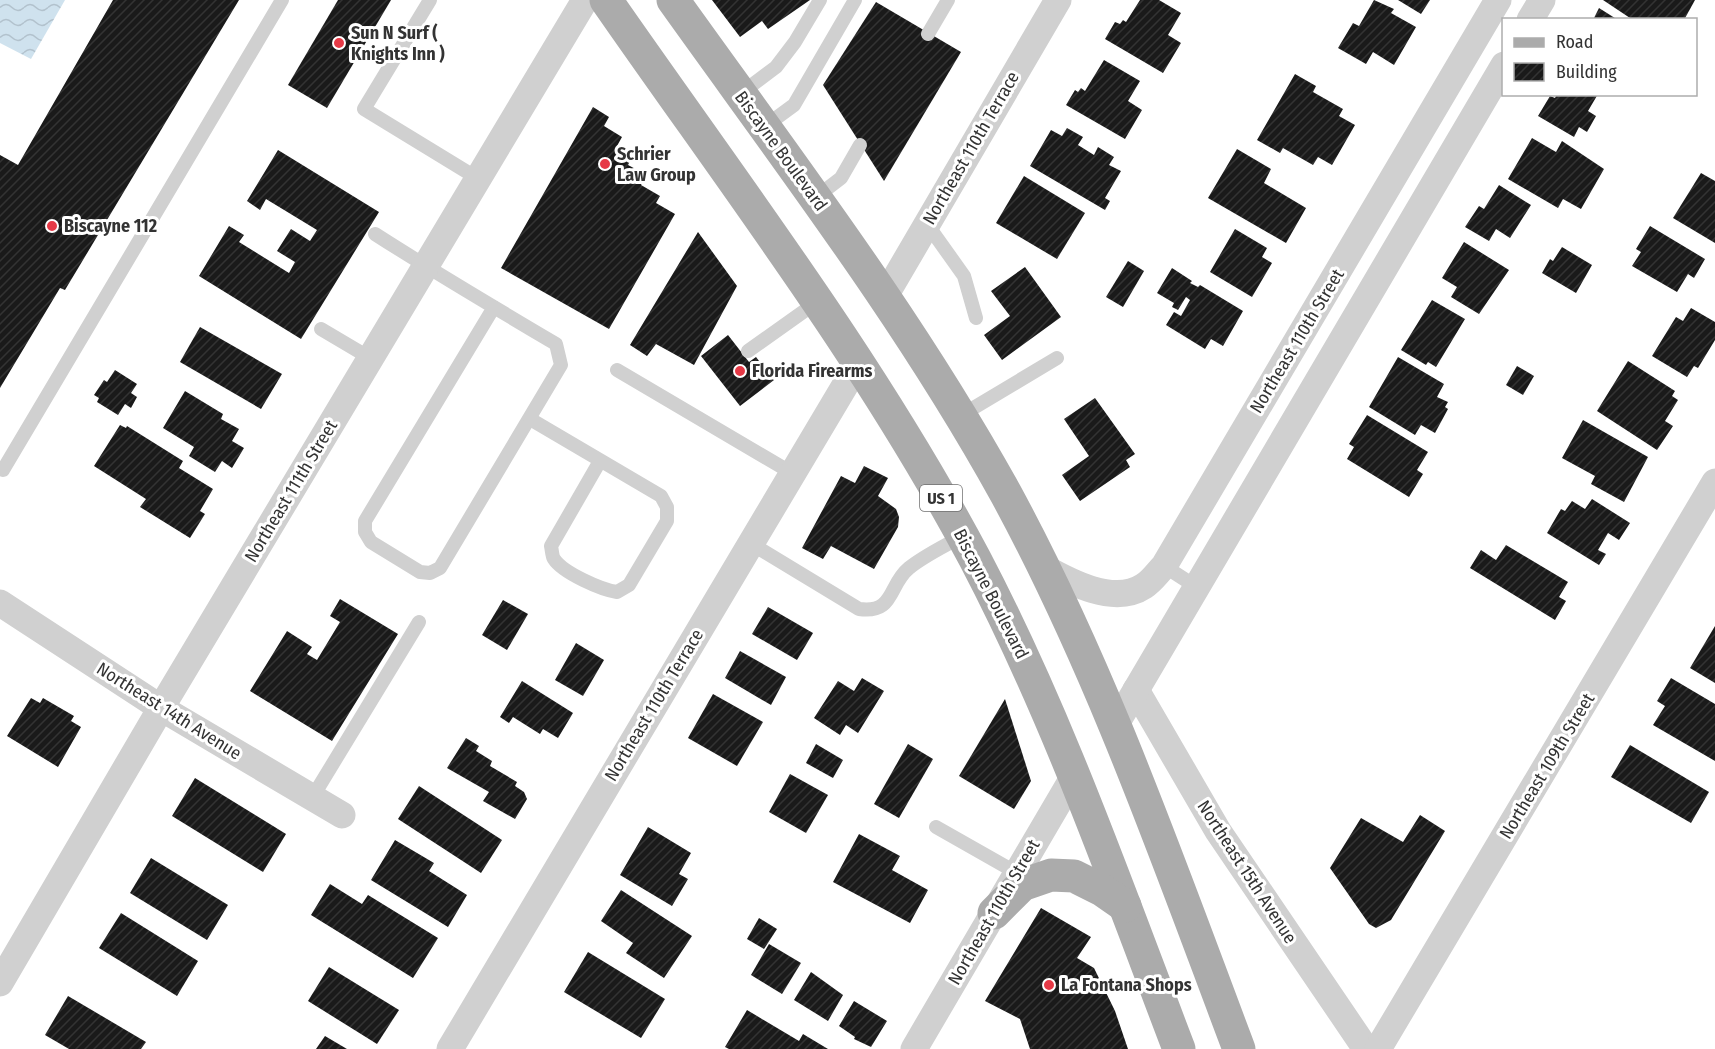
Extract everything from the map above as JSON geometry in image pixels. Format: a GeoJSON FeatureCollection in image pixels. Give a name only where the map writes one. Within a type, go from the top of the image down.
{"type":"FeatureCollection","features":[{"type":"Feature","properties":{"kind":"main road","name":"Biscayne Boulevard"},"geometry":{"type":"LineString","coordinates":[[606,0],[859,362],[962,536],[1007,623],[1074,776],[1179,1049]]}},
{"type":"Feature","properties":{"kind":"main road","name":"Biscayne Boulevard"},"geometry":{"type":"LineString","coordinates":[[673,0],[885,296],[1006,494],[1043,567],[1116,724],[1239,1049]]}},
{"type":"Feature","properties":{"kind":"main road"},"geometry":{"type":"LineString","coordinates":[[994,913],[1022,885],[1051,876],[1074,876],[1102,890],[1125,906]]}},
{"type":"Feature","properties":{"kind":"street","name":"Northeast 111th Street"},"geometry":{"type":"LineString","coordinates":[[0,983],[161,708],[585,0]]}},
{"type":"Feature","properties":{"kind":"street","name":"Northeast 110th Terrace"},"geometry":{"type":"LineString","coordinates":[[885,296],[1058,0]]}},
{"type":"Feature","properties":{"kind":"street","name":"Northeast 110th Street"},"geometry":{"type":"LineString","coordinates":[[1043,567],[1091,590],[1119,593],[1143,587],[1164,566],[1498,0]]}},
{"type":"Feature","properties":{"kind":"street"},"geometry":{"type":"LineString","coordinates":[[1531,18],[1542,0]]}},
{"type":"Feature","properties":{"kind":"street","name":"Northeast 110th Street"},"geometry":{"type":"LineString","coordinates":[[1116,724],[1502,67]]}},
{"type":"Feature","properties":{"kind":"street","name":"Northeast 110th Terrace"},"geometry":{"type":"LineString","coordinates":[[450,1049],[859,362]]}},
{"type":"Feature","properties":{"kind":"street","name":"Northeast 109th Street"},"geometry":{"type":"LineString","coordinates":[[1378,1049],[1715,482]]}},
{"type":"Feature","properties":{"kind":"street","name":"Northeast 14th Avenue"},"geometry":{"type":"LineString","coordinates":[[0,603],[161,708],[342,815]]}},
{"type":"Feature","properties":{"kind":"street","name":"Northeast 15th Avenue"},"geometry":{"type":"LineString","coordinates":[[1136,690],[1218,831],[1366,1049]]}},
{"type":"Feature","properties":{"kind":"street","name":"Northeast 110th Street"},"geometry":{"type":"LineString","coordinates":[[915,1049],[1074,776]]}},
{"type":"Feature","properties":{"kind":"lane"},"geometry":{"type":"LineString","coordinates":[[1,471],[282,0]]}},
{"type":"Feature","properties":{"kind":"lane"},"geometry":{"type":"LineString","coordinates":[[430,0],[364,109],[477,178]]}},
{"type":"Feature","properties":{"kind":"lane"},"geometry":{"type":"LineString","coordinates":[[740,94],[776,66],[795,42],[820,0]]}},
{"type":"Feature","properties":{"kind":"lane"},"geometry":{"type":"LineString","coordinates":[[764,127],[794,105],[855,0]]}},
{"type":"Feature","properties":{"kind":"lane"},"geometry":{"type":"LineString","coordinates":[[928,34],[948,0]]}},
{"type":"Feature","properties":{"kind":"lane"},"geometry":{"type":"LineString","coordinates":[[815,198],[841,178],[860,145]]}},
{"type":"Feature","properties":{"kind":"lane"},"geometry":{"type":"LineString","coordinates":[[927,224],[964,276],[976,318]]}},
{"type":"Feature","properties":{"kind":"lane"},"geometry":{"type":"LineString","coordinates":[[375,234],[424,267],[494,307],[556,344],[560,355],[561,365],[441,568],[430,573],[420,572],[371,542],[365,532],[365,521],[494,307]]}},
{"type":"Feature","properties":{"kind":"lane"},"geometry":{"type":"LineString","coordinates":[[748,351],[817,302]]}},
{"type":"Feature","properties":{"kind":"lane"},"geometry":{"type":"LineString","coordinates":[[321,329],[370,358]]}},
{"type":"Feature","properties":{"kind":"lane"},"geometry":{"type":"LineString","coordinates":[[960,416],[1057,358]]}},
{"type":"Feature","properties":{"kind":"lane"},"geometry":{"type":"LineString","coordinates":[[617,370],[792,473]]}},
{"type":"Feature","properties":{"kind":"lane"},"geometry":{"type":"LineString","coordinates":[[530,419],[661,496],[667,507],[667,521],[629,585],[617,592],[604,590],[562,567],[554,558],[551,546],[600,461]]}},
{"type":"Feature","properties":{"kind":"lane"},"geometry":{"type":"LineString","coordinates":[[750,543],[859,609],[873,611],[885,604],[908,569],[962,536]]}},
{"type":"Feature","properties":{"kind":"lane"},"geometry":{"type":"LineString","coordinates":[[1164,566],[1195,586]]}},
{"type":"Feature","properties":{"kind":"lane"},"geometry":{"type":"LineString","coordinates":[[312,798],[419,622]]}},
{"type":"Feature","properties":{"kind":"lane"},"geometry":{"type":"LineString","coordinates":[[936,826],[1017,873]]}},
{"type":"Feature","properties":{"kind":"water"},"geometry":{"type":"Polygon","coordinates":[[[0,0],[65,0],[31,59],[0,43],[0,0]]]}},
{"type":"Feature","properties":{"kind":"building","name":"Biscayne 112"},"geometry":{"type":"Polygon","coordinates":[[[113,0],[239,0],[65,290],[60,288],[0,388],[0,155],[18,165],[113,0]]]}},
{"type":"Feature","properties":{"kind":"building","name":"Sun N Surf ( Knights Inn )"},"geometry":{"type":"Polygon","coordinates":[[[338,0],[391,0],[327,108],[288,85],[338,0]]]}},
{"type":"Feature","properties":{"kind":"building"},"geometry":{"type":"Polygon","coordinates":[[[712,0],[810,0],[768,29],[762,21],[740,37],[712,0]]]}},
{"type":"Feature","properties":{"kind":"building"},"geometry":{"type":"Polygon","coordinates":[[[1140,0],[1159,0],[1181,13],[1168,35],[1181,43],[1163,73],[1105,39],[1115,22],[1120,24],[1123,20],[1126,22],[1140,0]]]}},
{"type":"Feature","properties":{"kind":"building"},"geometry":{"type":"Polygon","coordinates":[[[1374,0],[1394,9],[1391,13],[1416,27],[1394,65],[1373,52],[1366,64],[1338,48],[1353,23],[1359,26],[1374,0]]]}},
{"type":"Feature","properties":{"kind":"building"},"geometry":{"type":"Polygon","coordinates":[[[1398,0],[1430,0],[1421,14],[1398,0]]]}},
{"type":"Feature","properties":{"kind":"building"},"geometry":{"type":"Polygon","coordinates":[[[1603,0],[1695,0],[1685,18],[1630,18],[1603,0]]]}},
{"type":"Feature","properties":{"kind":"building"},"geometry":{"type":"Polygon","coordinates":[[[876,2],[961,52],[884,181],[823,85],[876,2]]]}},
{"type":"Feature","properties":{"kind":"building"},"geometry":{"type":"Polygon","coordinates":[[[1599,8],[1615,18],[1594,18],[1599,8]]]}},
{"type":"Feature","properties":{"kind":"building"},"geometry":{"type":"Polygon","coordinates":[[[1104,60],[1140,81],[1128,101],[1142,110],[1125,139],[1066,105],[1075,90],[1078,92],[1081,88],[1085,91],[1104,60]]]}},
{"type":"Feature","properties":{"kind":"building"},"geometry":{"type":"Polygon","coordinates":[[[1295,74],[1316,86],[1313,92],[1343,109],[1339,116],[1355,125],[1332,165],[1318,157],[1313,165],[1283,148],[1280,153],[1257,140],[1295,74]]]}},
{"type":"Feature","properties":{"kind":"building"},"geometry":{"type":"Polygon","coordinates":[[[1550,96],[1555,98],[1556,96],[1597,96],[1588,111],[1596,116],[1587,132],[1579,127],[1574,137],[1538,116],[1550,96]]]}},
{"type":"Feature","properties":{"kind":"building"},"geometry":{"type":"Polygon","coordinates":[[[593,107],[609,117],[604,126],[622,137],[617,146],[633,155],[628,165],[647,175],[641,185],[660,196],[656,203],[675,214],[609,329],[501,268],[593,107]]]}},
{"type":"Feature","properties":{"kind":"building"},"geometry":{"type":"Polygon","coordinates":[[[1067,128],[1083,137],[1078,145],[1094,155],[1098,147],[1114,157],[1109,165],[1121,171],[1105,198],[1110,201],[1105,210],[1030,166],[1051,130],[1062,136],[1067,128]]]}},
{"type":"Feature","properties":{"kind":"building"},"geometry":{"type":"Polygon","coordinates":[[[1532,138],[1556,152],[1562,141],[1604,169],[1581,209],[1563,199],[1558,208],[1508,179],[1532,138]]]}},
{"type":"Feature","properties":{"kind":"building"},"geometry":{"type":"Polygon","coordinates":[[[1237,149],[1271,169],[1264,183],[1306,208],[1286,243],[1208,198],[1237,149]]]}},
{"type":"Feature","properties":{"kind":"building"},"geometry":{"type":"Polygon","coordinates":[[[278,150],[379,212],[301,339],[199,276],[229,226],[244,235],[239,242],[289,273],[295,262],[277,251],[291,229],[310,241],[317,230],[266,199],[260,210],[247,201],[278,150]]]}},
{"type":"Feature","properties":{"kind":"building"},"geometry":{"type":"Polygon","coordinates":[[[1701,173],[1715,181],[1715,243],[1673,218],[1701,173]]]}},
{"type":"Feature","properties":{"kind":"building"},"geometry":{"type":"Polygon","coordinates":[[[1024,176],[1085,213],[1057,259],[996,223],[1024,176]]]}},
{"type":"Feature","properties":{"kind":"building"},"geometry":{"type":"Polygon","coordinates":[[[1499,185],[1531,205],[1510,238],[1496,229],[1489,241],[1465,227],[1479,206],[1484,209],[1499,185]]]}},
{"type":"Feature","properties":{"kind":"building"},"geometry":{"type":"Polygon","coordinates":[[[1650,226],[1705,259],[1694,278],[1688,274],[1677,292],[1632,266],[1641,252],[1636,249],[1650,226]]]}},
{"type":"Feature","properties":{"kind":"building"},"geometry":{"type":"Polygon","coordinates":[[[1235,229],[1267,248],[1262,257],[1272,263],[1252,297],[1210,272],[1235,229]]]}},
{"type":"Feature","properties":{"kind":"building"},"geometry":{"type":"Polygon","coordinates":[[[698,232],[737,286],[694,365],[656,344],[647,356],[630,345],[698,232]]]}},
{"type":"Feature","properties":{"kind":"building"},"geometry":{"type":"Polygon","coordinates":[[[1464,242],[1509,270],[1479,314],[1451,297],[1457,287],[1442,278],[1464,242]]]}},
{"type":"Feature","properties":{"kind":"building"},"geometry":{"type":"Polygon","coordinates":[[[1562,247],[1592,265],[1576,293],[1542,273],[1550,259],[1553,261],[1562,247]]]}},
{"type":"Feature","properties":{"kind":"building"},"geometry":{"type":"Polygon","coordinates":[[[1128,261],[1144,271],[1123,307],[1106,297],[1128,261]]]}},
{"type":"Feature","properties":{"kind":"building"},"geometry":{"type":"Polygon","coordinates":[[[1025,267],[1061,317],[1002,360],[984,335],[1010,316],[991,291],[1025,267]]]}},
{"type":"Feature","properties":{"kind":"building"},"geometry":{"type":"Polygon","coordinates":[[[1172,268],[1192,281],[1190,283],[1198,287],[1200,285],[1243,311],[1223,346],[1211,339],[1205,349],[1166,325],[1174,312],[1181,316],[1190,300],[1186,297],[1178,310],[1172,307],[1174,303],[1157,293],[1172,268]]]}},
{"type":"Feature","properties":{"kind":"building"},"geometry":{"type":"Polygon","coordinates":[[[1432,300],[1465,319],[1436,367],[1428,362],[1426,365],[1401,350],[1432,300]]]}},
{"type":"Feature","properties":{"kind":"building"},"geometry":{"type":"Polygon","coordinates":[[[1691,308],[1715,322],[1715,340],[1698,368],[1694,366],[1687,377],[1652,356],[1676,317],[1683,321],[1691,308]]]}},
{"type":"Feature","properties":{"kind":"building"},"geometry":{"type":"Polygon","coordinates":[[[200,327],[282,374],[261,409],[180,362],[200,327]]]}},
{"type":"Feature","properties":{"kind":"building","name":"Florida Firearms"},"geometry":{"type":"Polygon","coordinates":[[[728,335],[749,362],[756,357],[774,380],[740,406],[701,356],[728,335]]]}},
{"type":"Feature","properties":{"kind":"building"},"geometry":{"type":"Polygon","coordinates":[[[1398,357],[1444,384],[1437,397],[1448,402],[1445,407],[1448,409],[1435,433],[1421,425],[1415,435],[1369,407],[1398,357]]]}},
{"type":"Feature","properties":{"kind":"building"},"geometry":{"type":"Polygon","coordinates":[[[1628,361],[1675,391],[1672,396],[1678,400],[1665,421],[1673,426],[1657,450],[1597,411],[1628,361]]]}},
{"type":"Feature","properties":{"kind":"building"},"geometry":{"type":"Polygon","coordinates":[[[1517,366],[1534,376],[1523,395],[1506,385],[1517,366]]]}},
{"type":"Feature","properties":{"kind":"building"},"geometry":{"type":"Polygon","coordinates":[[[115,370],[137,384],[131,393],[137,397],[131,408],[125,404],[118,415],[97,402],[99,398],[94,395],[104,380],[107,382],[115,370]]]}},
{"type":"Feature","properties":{"kind":"building"},"geometry":{"type":"Polygon","coordinates":[[[185,391],[223,414],[221,419],[239,429],[232,441],[244,448],[232,468],[222,461],[215,472],[189,456],[194,447],[163,428],[185,391]]]}},
{"type":"Feature","properties":{"kind":"building"},"geometry":{"type":"Polygon","coordinates":[[[1095,398],[1135,454],[1126,460],[1130,467],[1080,501],[1062,475],[1089,456],[1064,419],[1095,398]]]}},
{"type":"Feature","properties":{"kind":"building"},"geometry":{"type":"Polygon","coordinates":[[[1367,415],[1428,452],[1417,470],[1423,474],[1409,497],[1347,459],[1354,447],[1349,444],[1367,415]]]}},
{"type":"Feature","properties":{"kind":"building"},"geometry":{"type":"Polygon","coordinates":[[[1583,420],[1648,457],[1624,502],[1591,484],[1595,476],[1562,458],[1583,420]]]}},
{"type":"Feature","properties":{"kind":"building"},"geometry":{"type":"Polygon","coordinates":[[[120,425],[126,428],[127,426],[183,461],[179,468],[213,489],[200,511],[205,514],[190,538],[140,507],[146,499],[94,466],[120,425]]]}},
{"type":"Feature","properties":{"kind":"building"},"geometry":{"type":"Polygon","coordinates":[[[864,466],[888,478],[878,496],[896,509],[899,517],[898,527],[874,569],[831,546],[823,559],[802,548],[841,476],[855,483],[864,466]]]}},
{"type":"Feature","properties":{"kind":"building"},"geometry":{"type":"Polygon","coordinates":[[[1592,499],[1630,523],[1619,540],[1608,533],[1598,550],[1606,554],[1599,565],[1547,533],[1561,509],[1565,511],[1572,501],[1585,509],[1592,499]]]}},
{"type":"Feature","properties":{"kind":"building"},"geometry":{"type":"Polygon","coordinates":[[[1506,545],[1568,582],[1559,597],[1566,601],[1555,620],[1470,568],[1481,550],[1496,560],[1506,545]]]}},
{"type":"Feature","properties":{"kind":"building"},"geometry":{"type":"Polygon","coordinates":[[[340,599],[398,634],[332,741],[250,691],[287,631],[312,647],[307,654],[317,660],[340,622],[330,616],[340,599]]]}},
{"type":"Feature","properties":{"kind":"building"},"geometry":{"type":"Polygon","coordinates":[[[503,600],[528,614],[507,650],[482,635],[503,600]]]}},
{"type":"Feature","properties":{"kind":"building"},"geometry":{"type":"Polygon","coordinates":[[[768,607],[813,633],[797,660],[752,634],[768,607]]]}},
{"type":"Feature","properties":{"kind":"building"},"geometry":{"type":"Polygon","coordinates":[[[1715,626],[1715,683],[1690,668],[1715,626]]]}},
{"type":"Feature","properties":{"kind":"building"},"geometry":{"type":"Polygon","coordinates":[[[576,643],[604,660],[583,696],[555,680],[576,643]]]}},
{"type":"Feature","properties":{"kind":"building"},"geometry":{"type":"Polygon","coordinates":[[[740,651],[786,677],[771,705],[725,678],[740,651]]]}},
{"type":"Feature","properties":{"kind":"building"},"geometry":{"type":"Polygon","coordinates":[[[862,678],[884,691],[858,733],[846,725],[840,735],[814,718],[838,681],[854,691],[862,678]]]}},
{"type":"Feature","properties":{"kind":"building"},"geometry":{"type":"Polygon","coordinates":[[[1671,678],[1715,704],[1715,761],[1653,725],[1665,706],[1657,701],[1671,678]]]}},
{"type":"Feature","properties":{"kind":"building"},"geometry":{"type":"Polygon","coordinates":[[[522,681],[573,713],[558,738],[543,729],[540,734],[513,717],[509,723],[500,717],[522,681]]]}},
{"type":"Feature","properties":{"kind":"building"},"geometry":{"type":"Polygon","coordinates":[[[713,694],[763,722],[737,766],[688,738],[713,694]]]}},
{"type":"Feature","properties":{"kind":"building"},"geometry":{"type":"Polygon","coordinates":[[[31,698],[40,703],[43,698],[74,716],[71,721],[81,727],[58,767],[7,736],[31,698]]]}},
{"type":"Feature","properties":{"kind":"building"},"geometry":{"type":"Polygon","coordinates":[[[1005,699],[1031,781],[1014,809],[959,776],[1005,699]]]}},
{"type":"Feature","properties":{"kind":"building"},"geometry":{"type":"Polygon","coordinates":[[[466,738],[479,746],[476,751],[492,761],[490,766],[517,782],[515,786],[524,792],[527,799],[515,819],[483,801],[489,792],[447,768],[466,738]]]}},
{"type":"Feature","properties":{"kind":"building"},"geometry":{"type":"Polygon","coordinates":[[[816,744],[843,760],[833,778],[806,763],[816,744]]]}},
{"type":"Feature","properties":{"kind":"building"},"geometry":{"type":"Polygon","coordinates":[[[908,744],[933,759],[899,818],[874,804],[908,744]]]}},
{"type":"Feature","properties":{"kind":"building"},"geometry":{"type":"Polygon","coordinates":[[[1630,745],[1709,792],[1691,823],[1611,777],[1630,745]]]}},
{"type":"Feature","properties":{"kind":"building"},"geometry":{"type":"Polygon","coordinates":[[[790,774],[828,795],[806,833],[769,812],[790,774]]]}},
{"type":"Feature","properties":{"kind":"building"},"geometry":{"type":"Polygon","coordinates":[[[195,778],[286,834],[263,872],[172,816],[195,778]]]}},
{"type":"Feature","properties":{"kind":"building"},"geometry":{"type":"Polygon","coordinates":[[[419,786],[502,840],[481,873],[398,819],[419,786]]]}},
{"type":"Feature","properties":{"kind":"building"},"geometry":{"type":"Polygon","coordinates":[[[1420,815],[1445,831],[1391,920],[1376,928],[1369,924],[1330,868],[1361,818],[1403,842],[1420,815]]]}},
{"type":"Feature","properties":{"kind":"building"},"geometry":{"type":"Polygon","coordinates":[[[648,827],[691,853],[679,874],[688,879],[672,906],[620,875],[648,827]]]}},
{"type":"Feature","properties":{"kind":"building"},"geometry":{"type":"Polygon","coordinates":[[[859,834],[900,856],[892,870],[928,890],[910,923],[833,882],[859,834]]]}},
{"type":"Feature","properties":{"kind":"building"},"geometry":{"type":"Polygon","coordinates":[[[395,840],[434,863],[429,871],[467,895],[448,927],[371,880],[395,840]]]}},
{"type":"Feature","properties":{"kind":"building"},"geometry":{"type":"Polygon","coordinates":[[[151,858],[228,905],[207,940],[130,893],[151,858]]]}},
{"type":"Feature","properties":{"kind":"building"},"geometry":{"type":"Polygon","coordinates":[[[330,884],[362,904],[368,895],[438,938],[413,978],[311,915],[330,884]]]}},
{"type":"Feature","properties":{"kind":"building"},"geometry":{"type":"Polygon","coordinates":[[[621,890],[692,936],[664,978],[626,953],[633,943],[601,921],[621,890]]]}},
{"type":"Feature","properties":{"kind":"building","name":"La Fontana Shops"},"geometry":{"type":"Polygon","coordinates":[[[1041,908],[1091,937],[1077,958],[1094,968],[1115,1011],[1128,1049],[1030,1049],[1020,1019],[985,1001],[1041,908]]]}},
{"type":"Feature","properties":{"kind":"building"},"geometry":{"type":"Polygon","coordinates":[[[121,913],[198,961],[177,996],[99,948],[121,913]]]}},
{"type":"Feature","properties":{"kind":"building"},"geometry":{"type":"Polygon","coordinates":[[[759,918],[777,929],[764,949],[747,939],[759,918]]]}},
{"type":"Feature","properties":{"kind":"building"},"geometry":{"type":"Polygon","coordinates":[[[769,944],[801,963],[782,994],[751,975],[769,944]]]}},
{"type":"Feature","properties":{"kind":"building"},"geometry":{"type":"Polygon","coordinates":[[[588,952],[665,999],[641,1038],[564,992],[588,952]]]}},
{"type":"Feature","properties":{"kind":"building"},"geometry":{"type":"Polygon","coordinates":[[[329,967],[399,1010],[377,1044],[308,1001],[329,967]]]}},
{"type":"Feature","properties":{"kind":"building"},"geometry":{"type":"Polygon","coordinates":[[[811,972],[843,995],[828,1021],[794,1000],[811,972]]]}},
{"type":"Feature","properties":{"kind":"building"},"geometry":{"type":"Polygon","coordinates":[[[68,996],[146,1042],[141,1049],[69,1049],[45,1035],[68,996]]]}},
{"type":"Feature","properties":{"kind":"building"},"geometry":{"type":"Polygon","coordinates":[[[854,1001],[887,1021],[871,1047],[854,1039],[855,1037],[839,1026],[854,1001]]]}},
{"type":"Feature","properties":{"kind":"building"},"geometry":{"type":"Polygon","coordinates":[[[747,1010],[799,1041],[803,1034],[828,1049],[729,1049],[725,1047],[747,1010]]]}},
{"type":"Feature","properties":{"kind":"building"},"geometry":{"type":"Polygon","coordinates":[[[325,1036],[347,1049],[316,1049],[325,1036]]]}},
{"type":"Feature","properties":{"kind":"place","name":"Sun N Surf ( Knights Inn )"},"geometry":{"type":"Point","coordinates":[339,43]}},
{"type":"Feature","properties":{"kind":"place","name":"Schrier Law Group"},"geometry":{"type":"Point","coordinates":[605,164]}},
{"type":"Feature","properties":{"kind":"place","name":"Biscayne 112"},"geometry":{"type":"Point","coordinates":[52,226]}},
{"type":"Feature","properties":{"kind":"place","name":"Florida Firearms"},"geometry":{"type":"Point","coordinates":[740,371]}},
{"type":"Feature","properties":{"kind":"place","name":"La Fontana Shops"},"geometry":{"type":"Point","coordinates":[1049,985]}}]}
